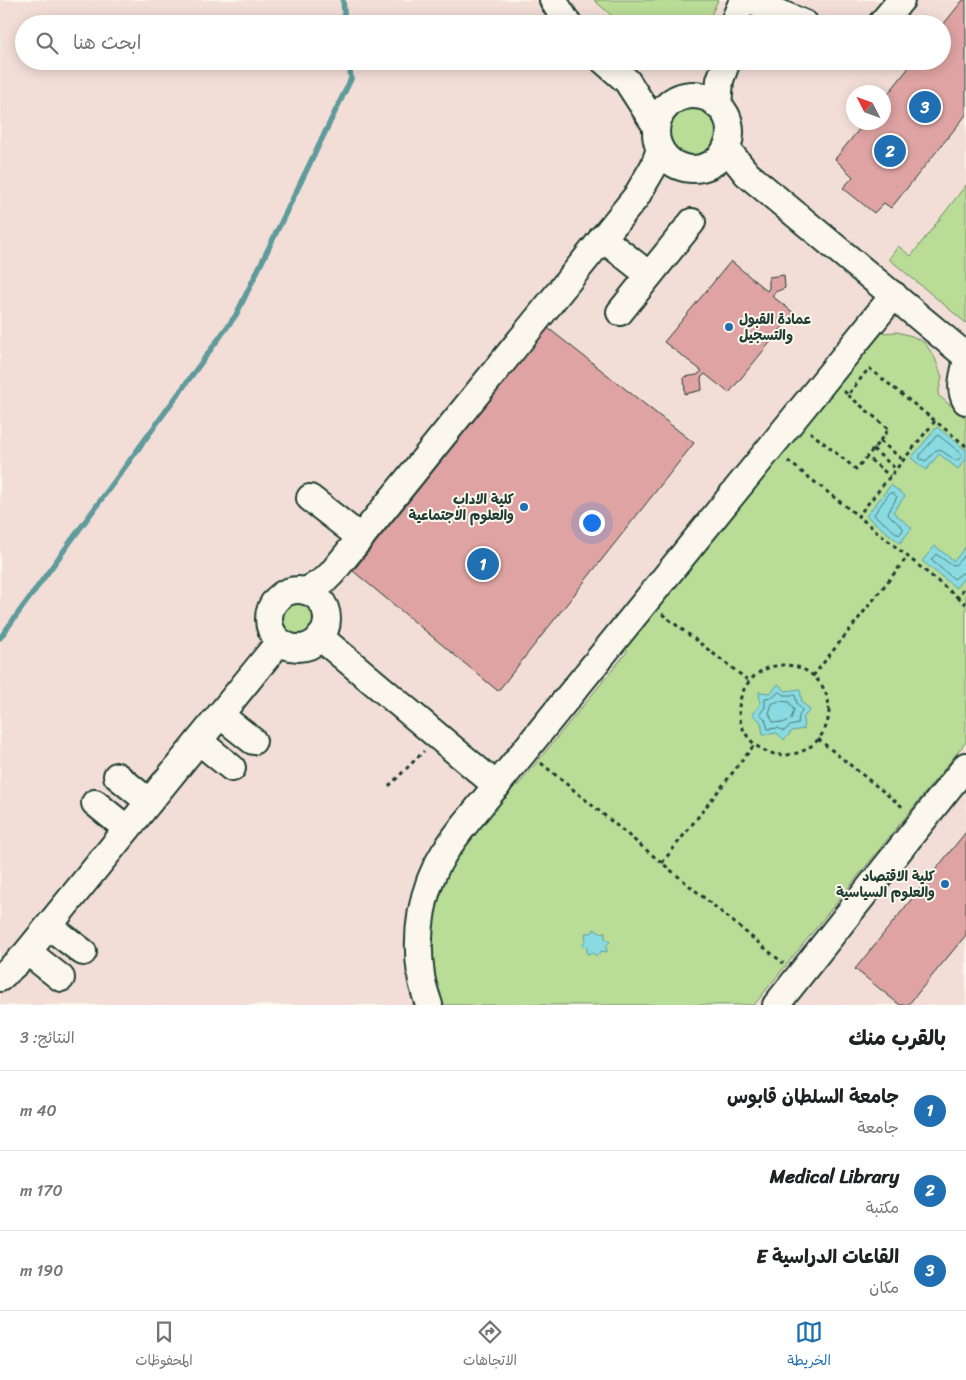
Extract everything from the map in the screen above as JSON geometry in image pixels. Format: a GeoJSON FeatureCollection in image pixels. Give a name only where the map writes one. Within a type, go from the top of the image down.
{"type":"FeatureCollection","features":[{"type":"Feature","properties":{"kind":"lane"},"geometry":{"type":"LineString","coordinates":[[553,0],[562,15]]}},
{"type":"Feature","properties":{"kind":"lane"},"geometry":{"type":"LineString","coordinates":[[748,7],[775,15]]}},
{"type":"Feature","properties":{"kind":"lane"},"geometry":{"type":"LineString","coordinates":[[614,70],[626,81],[672,163],[680,167],[693,169],[706,166],[722,154],[729,137],[729,126],[725,115],[711,100],[687,97],[626,81]]}},
{"type":"Feature","properties":{"kind":"lane"},"geometry":{"type":"LineString","coordinates":[[315,598],[325,594],[332,573],[636,197],[650,174],[658,138],[660,114],[668,105],[687,97],[709,76],[712,70]]}},
{"type":"Feature","properties":{"kind":"lane"},"geometry":{"type":"LineString","coordinates":[[718,106],[720,80],[724,70]]}},
{"type":"Feature","properties":{"kind":"lane"},"geometry":{"type":"LineString","coordinates":[[722,154],[966,356]]}},
{"type":"Feature","properties":{"kind":"lane"},"geometry":{"type":"LineString","coordinates":[[636,197],[664,176],[680,167]]}},
{"type":"Feature","properties":{"kind":"lane"},"geometry":{"type":"LineString","coordinates":[[620,312],[692,222]]}},
{"type":"Feature","properties":{"kind":"lane"},"geometry":{"type":"LineString","coordinates":[[602,238],[649,275]]}},
{"type":"Feature","properties":{"kind":"lane"},"geometry":{"type":"LineString","coordinates":[[428,1005],[421,977],[418,945],[421,914],[430,883],[443,854],[525,750],[894,296]]}},
{"type":"Feature","properties":{"kind":"lane"},"geometry":{"type":"LineString","coordinates":[[966,364],[961,384],[966,402]]}},
{"type":"Feature","properties":{"kind":"lane"},"geometry":{"type":"LineString","coordinates":[[310,498],[361,538]]}},
{"type":"Feature","properties":{"kind":"lane"},"geometry":{"type":"LineString","coordinates":[[295,590],[315,598],[326,616],[325,627],[320,637],[312,644],[301,648],[290,647],[279,642],[272,633],[269,622],[270,611],[275,601],[284,593],[295,590]]}},
{"type":"Feature","properties":{"kind":"lane"},"geometry":{"type":"LineString","coordinates":[[320,637],[496,786]]}},
{"type":"Feature","properties":{"kind":"lane"},"geometry":{"type":"LineString","coordinates":[[0,978],[28,952],[279,642]]}},
{"type":"Feature","properties":{"kind":"lane"},"geometry":{"type":"LineString","coordinates":[[220,715],[253,741]]}},
{"type":"Feature","properties":{"kind":"lane"},"geometry":{"type":"LineString","coordinates":[[199,741],[232,768]]}},
{"type":"Feature","properties":{"kind":"lane"},"geometry":{"type":"LineString","coordinates":[[776,1005],[966,766]]}},
{"type":"Feature","properties":{"kind":"lane"},"geometry":{"type":"LineString","coordinates":[[117,776],[149,802]]}},
{"type":"Feature","properties":{"kind":"lane"},"geometry":{"type":"LineString","coordinates":[[95,803],[128,829]]}},
{"type":"Feature","properties":{"kind":"lane"},"geometry":{"type":"LineString","coordinates":[[49,926],[83,952]]}},
{"type":"Feature","properties":{"kind":"lane"},"geometry":{"type":"LineString","coordinates":[[28,952],[61,978]]}},
{"type":"Feature","properties":{"kind":"path"},"geometry":{"type":"LineString","coordinates":[[848,395],[869,368],[966,446]]}},
{"type":"Feature","properties":{"kind":"path"},"geometry":{"type":"LineString","coordinates":[[794,418],[856,470],[867,457],[889,429],[828,377]]}},
{"type":"Feature","properties":{"kind":"path"},"geometry":{"type":"LineString","coordinates":[[858,516],[935,421]]}},
{"type":"Feature","properties":{"kind":"path"},"geometry":{"type":"LineString","coordinates":[[880,441],[903,460]]}},
{"type":"Feature","properties":{"kind":"path"},"geometry":{"type":"LineString","coordinates":[[770,447],[966,604]]}},
{"type":"Feature","properties":{"kind":"path"},"geometry":{"type":"LineString","coordinates":[[873,449],[896,469]]}},
{"type":"Feature","properties":{"kind":"path"},"geometry":{"type":"LineString","coordinates":[[867,457],[890,476]]}},
{"type":"Feature","properties":{"kind":"path"},"geometry":{"type":"LineString","coordinates":[[813,676],[908,556]]}},
{"type":"Feature","properties":{"kind":"path"},"geometry":{"type":"LineString","coordinates":[[957,597],[966,586]]}},
{"type":"Feature","properties":{"kind":"path"},"geometry":{"type":"LineString","coordinates":[[646,601],[749,681]]}},
{"type":"Feature","properties":{"kind":"path"},"geometry":{"type":"LineString","coordinates":[[780,665],[803,669],[813,676],[826,694],[828,706],[828,718],[818,739],[809,747],[787,755],[765,751],[754,744],[741,726],[739,714],[743,691],[749,681],[758,673],[780,665]]}},
{"type":"Feature","properties":{"kind":"path"},"geometry":{"type":"LineString","coordinates":[[818,739],[922,822]]}},
{"type":"Feature","properties":{"kind":"path"},"geometry":{"type":"LineString","coordinates":[[662,863],[754,744]]}},
{"type":"Feature","properties":{"kind":"path"},"geometry":{"type":"LineString","coordinates":[[525,750],[799,976]]}},
{"type":"Feature","properties":{"kind":"path"},"geometry":{"type":"LineString","coordinates":[[388,786],[421,754]]}},
{"type":"Feature","properties":{"kind":"shaded area"},"geometry":{"type":"Polygon","coordinates":[[[0,0],[966,0],[966,1005],[0,1005],[0,0]]]}},
{"type":"Feature","properties":{"kind":"green space"},"geometry":{"type":"Polygon","coordinates":[[[594,0],[718,0],[711,15],[611,15],[594,0]]]}},
{"type":"Feature","properties":{"kind":"green space"},"geometry":{"type":"Polygon","coordinates":[[[693,107],[702,109],[710,114],[715,122],[717,131],[715,140],[710,148],[702,153],[693,155],[684,153],[676,148],[671,140],[669,131],[671,122],[676,114],[684,109],[693,107]]]}},
{"type":"Feature","properties":{"kind":"green space"},"geometry":{"type":"Polygon","coordinates":[[[966,185],[966,323],[889,259],[898,246],[911,256],[966,185]]]}},
{"type":"Feature","properties":{"kind":"green space"},"geometry":{"type":"Polygon","coordinates":[[[897,332],[912,336],[925,343],[935,358],[942,377],[938,395],[966,418],[966,742],[754,1005],[431,1005],[427,995],[435,884],[505,787],[518,785],[627,652],[625,639],[878,333],[897,332]]]}},
{"type":"Feature","properties":{"kind":"green space"},"geometry":{"type":"Polygon","coordinates":[[[298,601],[310,606],[315,618],[310,630],[298,635],[286,630],[281,618],[286,606],[298,601]]]}},
{"type":"Feature","properties":{"kind":"water"},"geometry":{"type":"Polygon","coordinates":[[[937,427],[966,450],[966,459],[958,469],[939,454],[926,470],[911,458],[937,427]]]}},
{"type":"Feature","properties":{"kind":"water"},"geometry":{"type":"Polygon","coordinates":[[[891,485],[905,496],[893,512],[912,528],[900,543],[866,516],[891,485]]]}},
{"type":"Feature","properties":{"kind":"water"},"geometry":{"type":"Polygon","coordinates":[[[935,546],[954,561],[966,546],[966,575],[956,588],[922,561],[935,546]]]}},
{"type":"Feature","properties":{"kind":"water"},"geometry":{"type":"Polygon","coordinates":[[[778,684],[786,691],[800,689],[802,702],[810,710],[803,718],[804,729],[792,731],[784,740],[777,733],[763,735],[761,722],[752,714],[760,705],[759,692],[771,693],[778,684]]]}},
{"type":"Feature","properties":{"kind":"water"},"geometry":{"type":"Polygon","coordinates":[[[594,929],[600,933],[605,932],[605,938],[610,942],[606,946],[607,952],[601,951],[597,956],[593,953],[587,954],[587,948],[582,944],[586,940],[585,933],[592,933],[594,929]]]}},
{"type":"Feature","properties":{"kind":"building"},"geometry":{"type":"Polygon","coordinates":[[[963,0],[966,0],[966,115],[891,208],[884,203],[874,213],[843,188],[853,177],[835,159],[859,130],[891,130],[891,90],[907,70],[951,70],[951,15],[963,0]]]}},
{"type":"Feature","properties":{"kind":"building","name":"عمادة القبول والتسجيل"},"geometry":{"type":"Polygon","coordinates":[[[731,261],[767,291],[769,288],[769,277],[784,275],[785,288],[775,292],[772,296],[794,313],[729,393],[705,374],[701,378],[702,390],[685,394],[684,377],[697,375],[702,371],[664,342],[731,261]]]}},
{"type":"Feature","properties":{"kind":"building","name":"كلية الاداب والعلوم الاجتماعية"},"geometry":{"type":"Polygon","coordinates":[[[548,328],[694,443],[498,691],[353,571],[548,328]]]}},
{"type":"Feature","properties":{"kind":"building","name":"كلية الاقتصاد والعلوم السياسية"},"geometry":{"type":"Polygon","coordinates":[[[966,832],[966,935],[908,1005],[900,1005],[855,969],[966,832]]]}},
{"type":"Feature","properties":{"kind":"waterway"},"geometry":{"type":"LineString","coordinates":[[343,0],[344,15]]}},
{"type":"Feature","properties":{"kind":"waterway"},"geometry":{"type":"LineString","coordinates":[[0,638],[236,315],[351,79],[350,70]]}},
{"type":"Feature","properties":{"kind":"place","name":"القاعات الدراسية E"},"geometry":{"type":"Point","coordinates":[925,107]}},
{"type":"Feature","properties":{"kind":"place","name":"Medical Library"},"geometry":{"type":"Point","coordinates":[890,151]}},
{"type":"Feature","properties":{"kind":"place","name":"عمادة القبول والتسجيل"},"geometry":{"type":"Point","coordinates":[729,327]}},
{"type":"Feature","properties":{"kind":"place","name":"كلية الاداب والعلوم الاجتماعية"},"geometry":{"type":"Point","coordinates":[524,507]}},
{"type":"Feature","properties":{"kind":"place","name":"جامعة السلطان قابوس"},"geometry":{"type":"Point","coordinates":[483,564]}},
{"type":"Feature","properties":{"kind":"place","name":"كلية الاقتصاد والعلوم السياسية"},"geometry":{"type":"Point","coordinates":[945,884]}}]}
